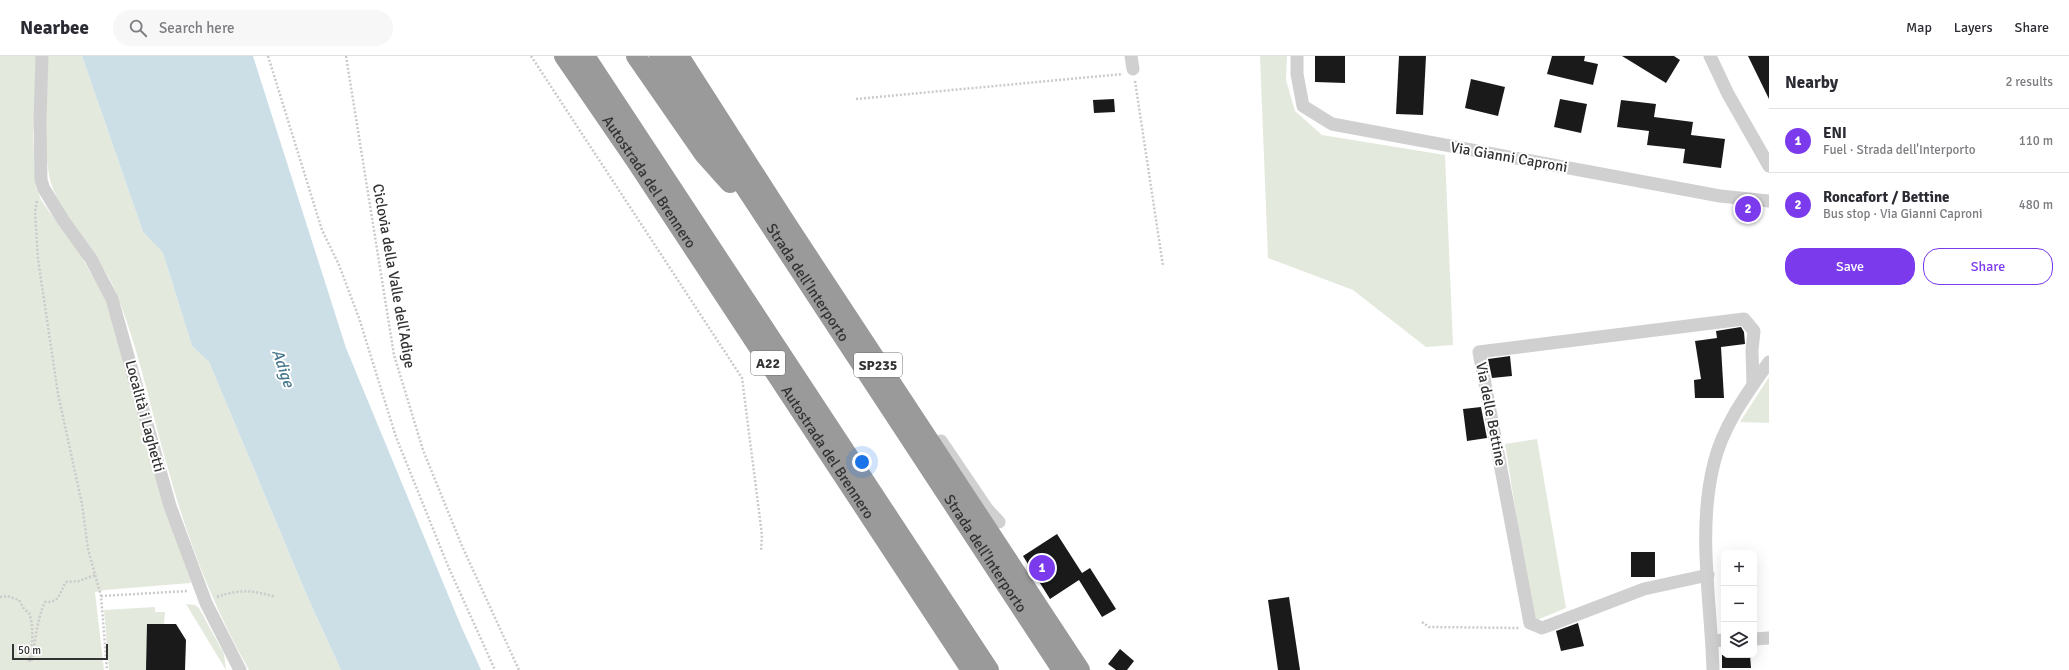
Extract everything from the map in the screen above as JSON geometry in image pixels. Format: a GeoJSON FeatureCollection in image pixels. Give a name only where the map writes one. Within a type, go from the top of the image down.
{"type":"FeatureCollection","features":[{"type":"Feature","properties":{"kind":"highway","name":"Autostrada del Brennero"},"geometry":{"type":"LineString","coordinates":[[564,56],[636,161],[971,670]]}},
{"type":"Feature","properties":{"kind":"highway","name":"Autostrada del Brennero"},"geometry":{"type":"LineString","coordinates":[[585,56],[989,670]]}},
{"type":"Feature","properties":{"kind":"highway"},"geometry":{"type":"LineString","coordinates":[[636,56],[704,154],[774,232]]}},
{"type":"Feature","properties":{"kind":"highway","name":"Strada dell'Interporto"},"geometry":{"type":"LineString","coordinates":[[659,56],[1062,670]]}},
{"type":"Feature","properties":{"kind":"highway","name":"Strada dell'Interporto"},"geometry":{"type":"LineString","coordinates":[[679,57],[897,394],[1080,670]]}},
{"type":"Feature","properties":{"kind":"street","name":"Località i Laghetti"},"geometry":{"type":"LineString","coordinates":[[42,56],[41,180],[44,190],[91,259],[112,299],[170,506],[206,603],[240,670]]}},
{"type":"Feature","properties":{"kind":"street"},"geometry":{"type":"LineString","coordinates":[[1131,56],[1133,70]]}},
{"type":"Feature","properties":{"kind":"street","name":"Via Gianni Caproni"},"geometry":{"type":"LineString","coordinates":[[1298,56],[1297,74],[1303,106],[1332,124],[1720,196],[1769,201]]}},
{"type":"Feature","properties":{"kind":"street"},"geometry":{"type":"LineString","coordinates":[[1710,56],[1728,94],[1769,166]]}},
{"type":"Feature","properties":{"kind":"street","name":"Via delle Bettine"},"geometry":{"type":"LineString","coordinates":[[1530,623],[1479,352],[1744,319],[1754,331],[1752,350],[1753,384]]}},
{"type":"Feature","properties":{"kind":"street"},"geometry":{"type":"LineString","coordinates":[[1713,670],[1718,641],[1708,575],[1706,517],[1714,463],[1732,418],[1753,384],[1769,362]]}},
{"type":"Feature","properties":{"kind":"street"},"geometry":{"type":"LineString","coordinates":[[897,394],[924,416],[987,509],[999,522]]}},
{"type":"Feature","properties":{"kind":"street"},"geometry":{"type":"LineString","coordinates":[[1530,623],[1542,628],[1644,589],[1708,575]]}},
{"type":"Feature","properties":{"kind":"street"},"geometry":{"type":"LineString","coordinates":[[1757,639],[1769,638]]}},
{"type":"Feature","properties":{"kind":"path"},"geometry":{"type":"LineString","coordinates":[[268,56],[322,230],[339,265],[359,318],[396,437],[448,566],[495,670]]}},
{"type":"Feature","properties":{"kind":"path","name":"Ciclovia della Valle dell'Adige"},"geometry":{"type":"LineString","coordinates":[[346,56],[394,355],[423,450],[462,546],[519,670]]}},
{"type":"Feature","properties":{"kind":"path"},"geometry":{"type":"LineString","coordinates":[[531,56],[742,378],[762,535],[761,551]]}},
{"type":"Feature","properties":{"kind":"path"},"geometry":{"type":"LineString","coordinates":[[856,99],[1120,75],[1133,70],[1163,266]]}},
{"type":"Feature","properties":{"kind":"path"},"geometry":{"type":"LineString","coordinates":[[40,198],[35,211],[38,259],[58,394],[82,504],[88,550],[101,596],[107,670]]}},
{"type":"Feature","properties":{"kind":"path"},"geometry":{"type":"LineString","coordinates":[[0,597],[7,596],[19,600],[24,609],[29,612],[31,639],[29,660],[31,662],[37,641],[36,633],[45,602],[51,603],[56,601],[66,582],[79,581],[95,574]]}},
{"type":"Feature","properties":{"kind":"path"},"geometry":{"type":"LineString","coordinates":[[101,596],[201,590]]}},
{"type":"Feature","properties":{"kind":"path"},"geometry":{"type":"LineString","coordinates":[[206,603],[227,593],[242,590],[259,592],[275,597]]}},
{"type":"Feature","properties":{"kind":"path"},"geometry":{"type":"LineString","coordinates":[[1422,622],[1429,627],[1524,628],[1530,623]]}},
{"type":"Feature","properties":{"kind":"shaded area"},"geometry":{"type":"Polygon","coordinates":[[[0,56],[37,56],[33,135],[36,186],[41,200],[80,254],[106,300],[116,330],[151,463],[191,583],[95,592],[104,670],[0,670],[0,56]]]}},
{"type":"Feature","properties":{"kind":"shaded area"},"geometry":{"type":"Polygon","coordinates":[[[48,56],[82,56],[143,232],[163,253],[192,346],[209,362],[308,598],[341,670],[249,670],[212,596],[183,518],[137,354],[114,288],[107,274],[59,202],[49,175],[46,147],[48,56]]]}},
{"type":"Feature","properties":{"kind":"shaded area"},"geometry":{"type":"Polygon","coordinates":[[[1260,56],[1287,56],[1286,80],[1295,111],[1322,135],[1445,155],[1453,345],[1426,347],[1353,290],[1268,258],[1260,56]]]}},
{"type":"Feature","properties":{"kind":"shaded area"},"geometry":{"type":"Polygon","coordinates":[[[1769,377],[1769,423],[1740,422],[1769,377]]]}},
{"type":"Feature","properties":{"kind":"shaded area"},"geometry":{"type":"Polygon","coordinates":[[[1537,439],[1566,608],[1537,620],[1532,615],[1505,444],[1537,439]]]}},
{"type":"Feature","properties":{"kind":"shaded area"},"geometry":{"type":"Polygon","coordinates":[[[186,604],[195,605],[199,608],[224,654],[226,670],[186,604]]]}},
{"type":"Feature","properties":{"kind":"shaded area"},"geometry":{"type":"Polygon","coordinates":[[[155,607],[155,612],[165,612],[164,624],[146,670],[109,670],[104,610],[155,607]]]}},
{"type":"Feature","properties":{"kind":"water","name":"Adige"},"geometry":{"type":"Polygon","coordinates":[[[82,56],[253,56],[346,348],[461,626],[481,670],[341,670],[308,598],[209,362],[192,346],[163,253],[143,232],[82,56]]]}},
{"type":"Feature","properties":{"kind":"building"},"geometry":{"type":"Polygon","coordinates":[[[1315,56],[1345,56],[1345,83],[1315,82],[1315,56]]]}},
{"type":"Feature","properties":{"kind":"building"},"geometry":{"type":"Polygon","coordinates":[[[1399,56],[1426,56],[1423,115],[1396,114],[1399,56]]]}},
{"type":"Feature","properties":{"kind":"building"},"geometry":{"type":"Polygon","coordinates":[[[1552,56],[1585,56],[1584,61],[1598,64],[1593,85],[1547,74],[1552,56]]]}},
{"type":"Feature","properties":{"kind":"building"},"geometry":{"type":"Polygon","coordinates":[[[1622,56],[1674,56],[1680,60],[1666,83],[1622,56]]]}},
{"type":"Feature","properties":{"kind":"building"},"geometry":{"type":"Polygon","coordinates":[[[1748,56],[1769,56],[1769,99],[1748,56]]]}},
{"type":"Feature","properties":{"kind":"building"},"geometry":{"type":"Polygon","coordinates":[[[1471,79],[1505,87],[1498,116],[1465,108],[1471,79]]]}},
{"type":"Feature","properties":{"kind":"building"},"geometry":{"type":"Polygon","coordinates":[[[1114,99],[1115,112],[1094,113],[1093,100],[1114,99]]]}},
{"type":"Feature","properties":{"kind":"building"},"geometry":{"type":"Polygon","coordinates":[[[1560,99],[1587,104],[1581,133],[1554,127],[1560,99]]]}},
{"type":"Feature","properties":{"kind":"building"},"geometry":{"type":"Polygon","coordinates":[[[1621,100],[1656,104],[1654,117],[1693,122],[1691,135],[1725,139],[1721,168],[1683,163],[1685,149],[1647,145],[1649,131],[1617,127],[1621,100]]]}},
{"type":"Feature","properties":{"kind":"building"},"geometry":{"type":"Polygon","coordinates":[[[1741,327],[1744,332],[1745,344],[1721,347],[1724,398],[1695,398],[1694,380],[1701,379],[1695,341],[1717,338],[1716,331],[1741,327]]]}},
{"type":"Feature","properties":{"kind":"building"},"geometry":{"type":"Polygon","coordinates":[[[1510,356],[1512,376],[1492,378],[1488,359],[1510,356]]]}},
{"type":"Feature","properties":{"kind":"building"},"geometry":{"type":"Polygon","coordinates":[[[1481,407],[1487,438],[1467,441],[1463,409],[1481,407]]]}},
{"type":"Feature","properties":{"kind":"building"},"geometry":{"type":"Polygon","coordinates":[[[1057,534],[1082,573],[1090,568],[1116,609],[1102,617],[1079,580],[1050,599],[1023,556],[1057,534]]]}},
{"type":"Feature","properties":{"kind":"building"},"geometry":{"type":"Polygon","coordinates":[[[1631,552],[1655,552],[1655,577],[1631,577],[1631,552]]]}},
{"type":"Feature","properties":{"kind":"building"},"geometry":{"type":"Polygon","coordinates":[[[1289,597],[1300,670],[1278,670],[1268,600],[1289,597]]]}},
{"type":"Feature","properties":{"kind":"building"},"geometry":{"type":"Polygon","coordinates":[[[1578,623],[1584,646],[1561,651],[1556,631],[1578,623]]]}},
{"type":"Feature","properties":{"kind":"building"},"geometry":{"type":"Polygon","coordinates":[[[147,624],[176,624],[186,640],[185,670],[146,670],[147,624]]]}},
{"type":"Feature","properties":{"kind":"building"},"geometry":{"type":"Polygon","coordinates":[[[1120,649],[1134,661],[1127,670],[1116,670],[1108,664],[1120,649]]]}},
{"type":"Feature","properties":{"kind":"building"},"geometry":{"type":"Polygon","coordinates":[[[1722,658],[1750,658],[1751,668],[1722,668],[1722,658]]]}},
{"type":"Feature","properties":{"kind":"place","name":"Roncafort / Bettine"},"geometry":{"type":"Point","coordinates":[1748,209]}},
{"type":"Feature","properties":{"kind":"place","name":"ENI"},"geometry":{"type":"Point","coordinates":[1042,568]}}]}
